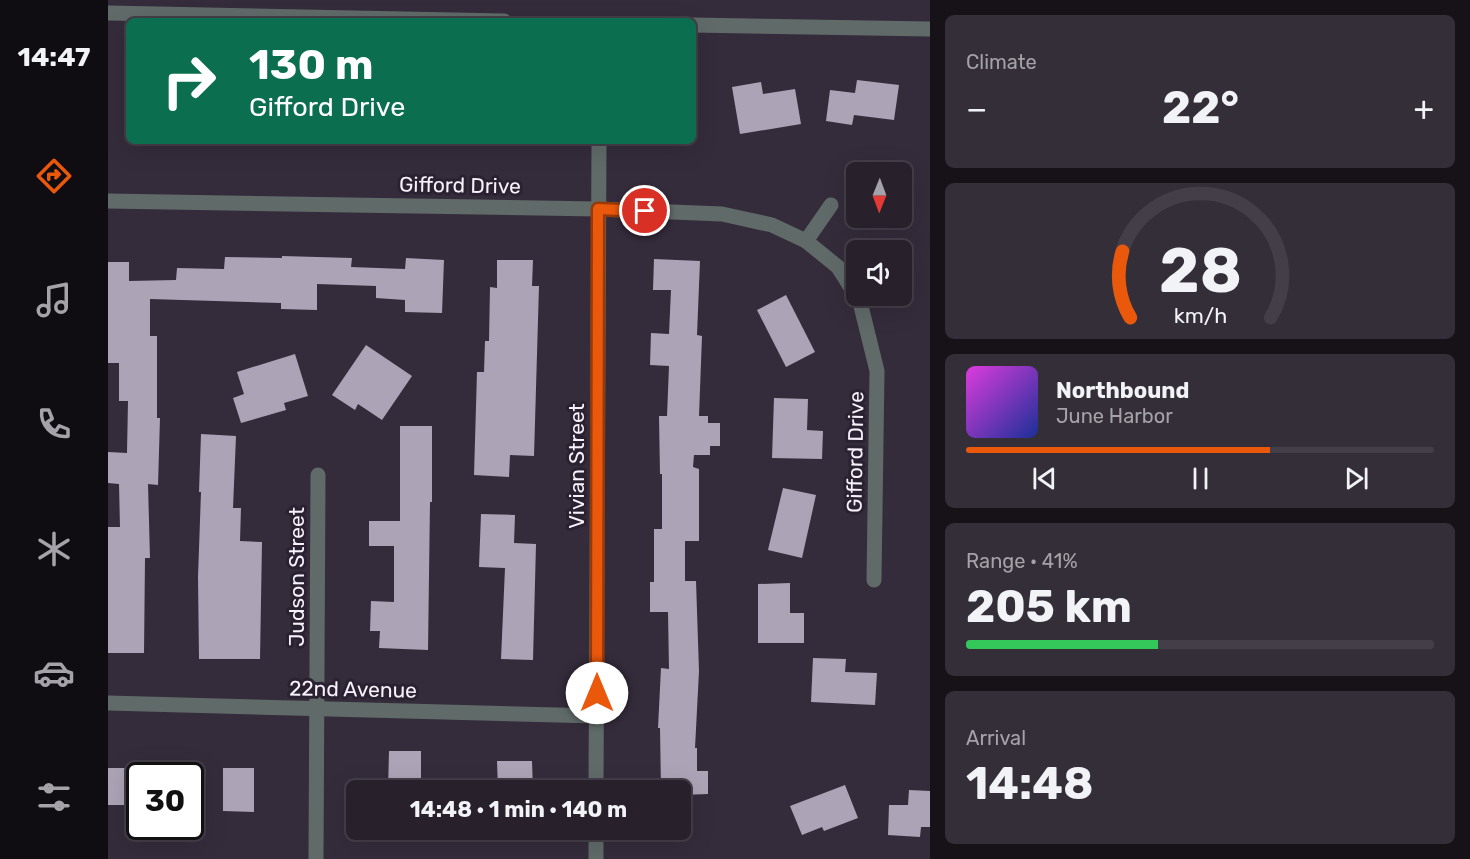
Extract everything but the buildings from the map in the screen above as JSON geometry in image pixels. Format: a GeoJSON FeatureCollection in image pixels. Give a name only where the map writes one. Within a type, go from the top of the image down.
{"type":"FeatureCollection","features":[{"type":"Feature","properties":{"kind":"street"},"geometry":{"type":"LineString","coordinates":[[108,13],[356,18]]}},
{"type":"Feature","properties":{"kind":"street"},"geometry":{"type":"LineString","coordinates":[[696,25],[930,29]]}},
{"type":"Feature","properties":{"kind":"street","name":"Vivian Street"},"geometry":{"type":"LineString","coordinates":[[596,780],[598,144]]}},
{"type":"Feature","properties":{"kind":"street","name":"Gifford Drive"},"geometry":{"type":"LineString","coordinates":[[108,201],[598,209],[722,214],[772,225],[806,241],[838,267],[860,302],[877,371],[874,580]]}},
{"type":"Feature","properties":{"kind":"street"},"geometry":{"type":"LineString","coordinates":[[806,241],[831,205]]}},
{"type":"Feature","properties":{"kind":"street","name":"Judson Street"},"geometry":{"type":"LineString","coordinates":[[316,859],[318,475]]}},
{"type":"Feature","properties":{"kind":"street","name":"22nd Avenue"},"geometry":{"type":"LineString","coordinates":[[108,703],[597,716]]}},
{"type":"Feature","properties":{"kind":"street"},"geometry":{"type":"LineString","coordinates":[[596,840],[596,859]]}},
{"type":"Feature","properties":{"kind":"route"},"geometry":{"type":"LineString","coordinates":[[597,693],[598,209],[645,211]]}}]}
